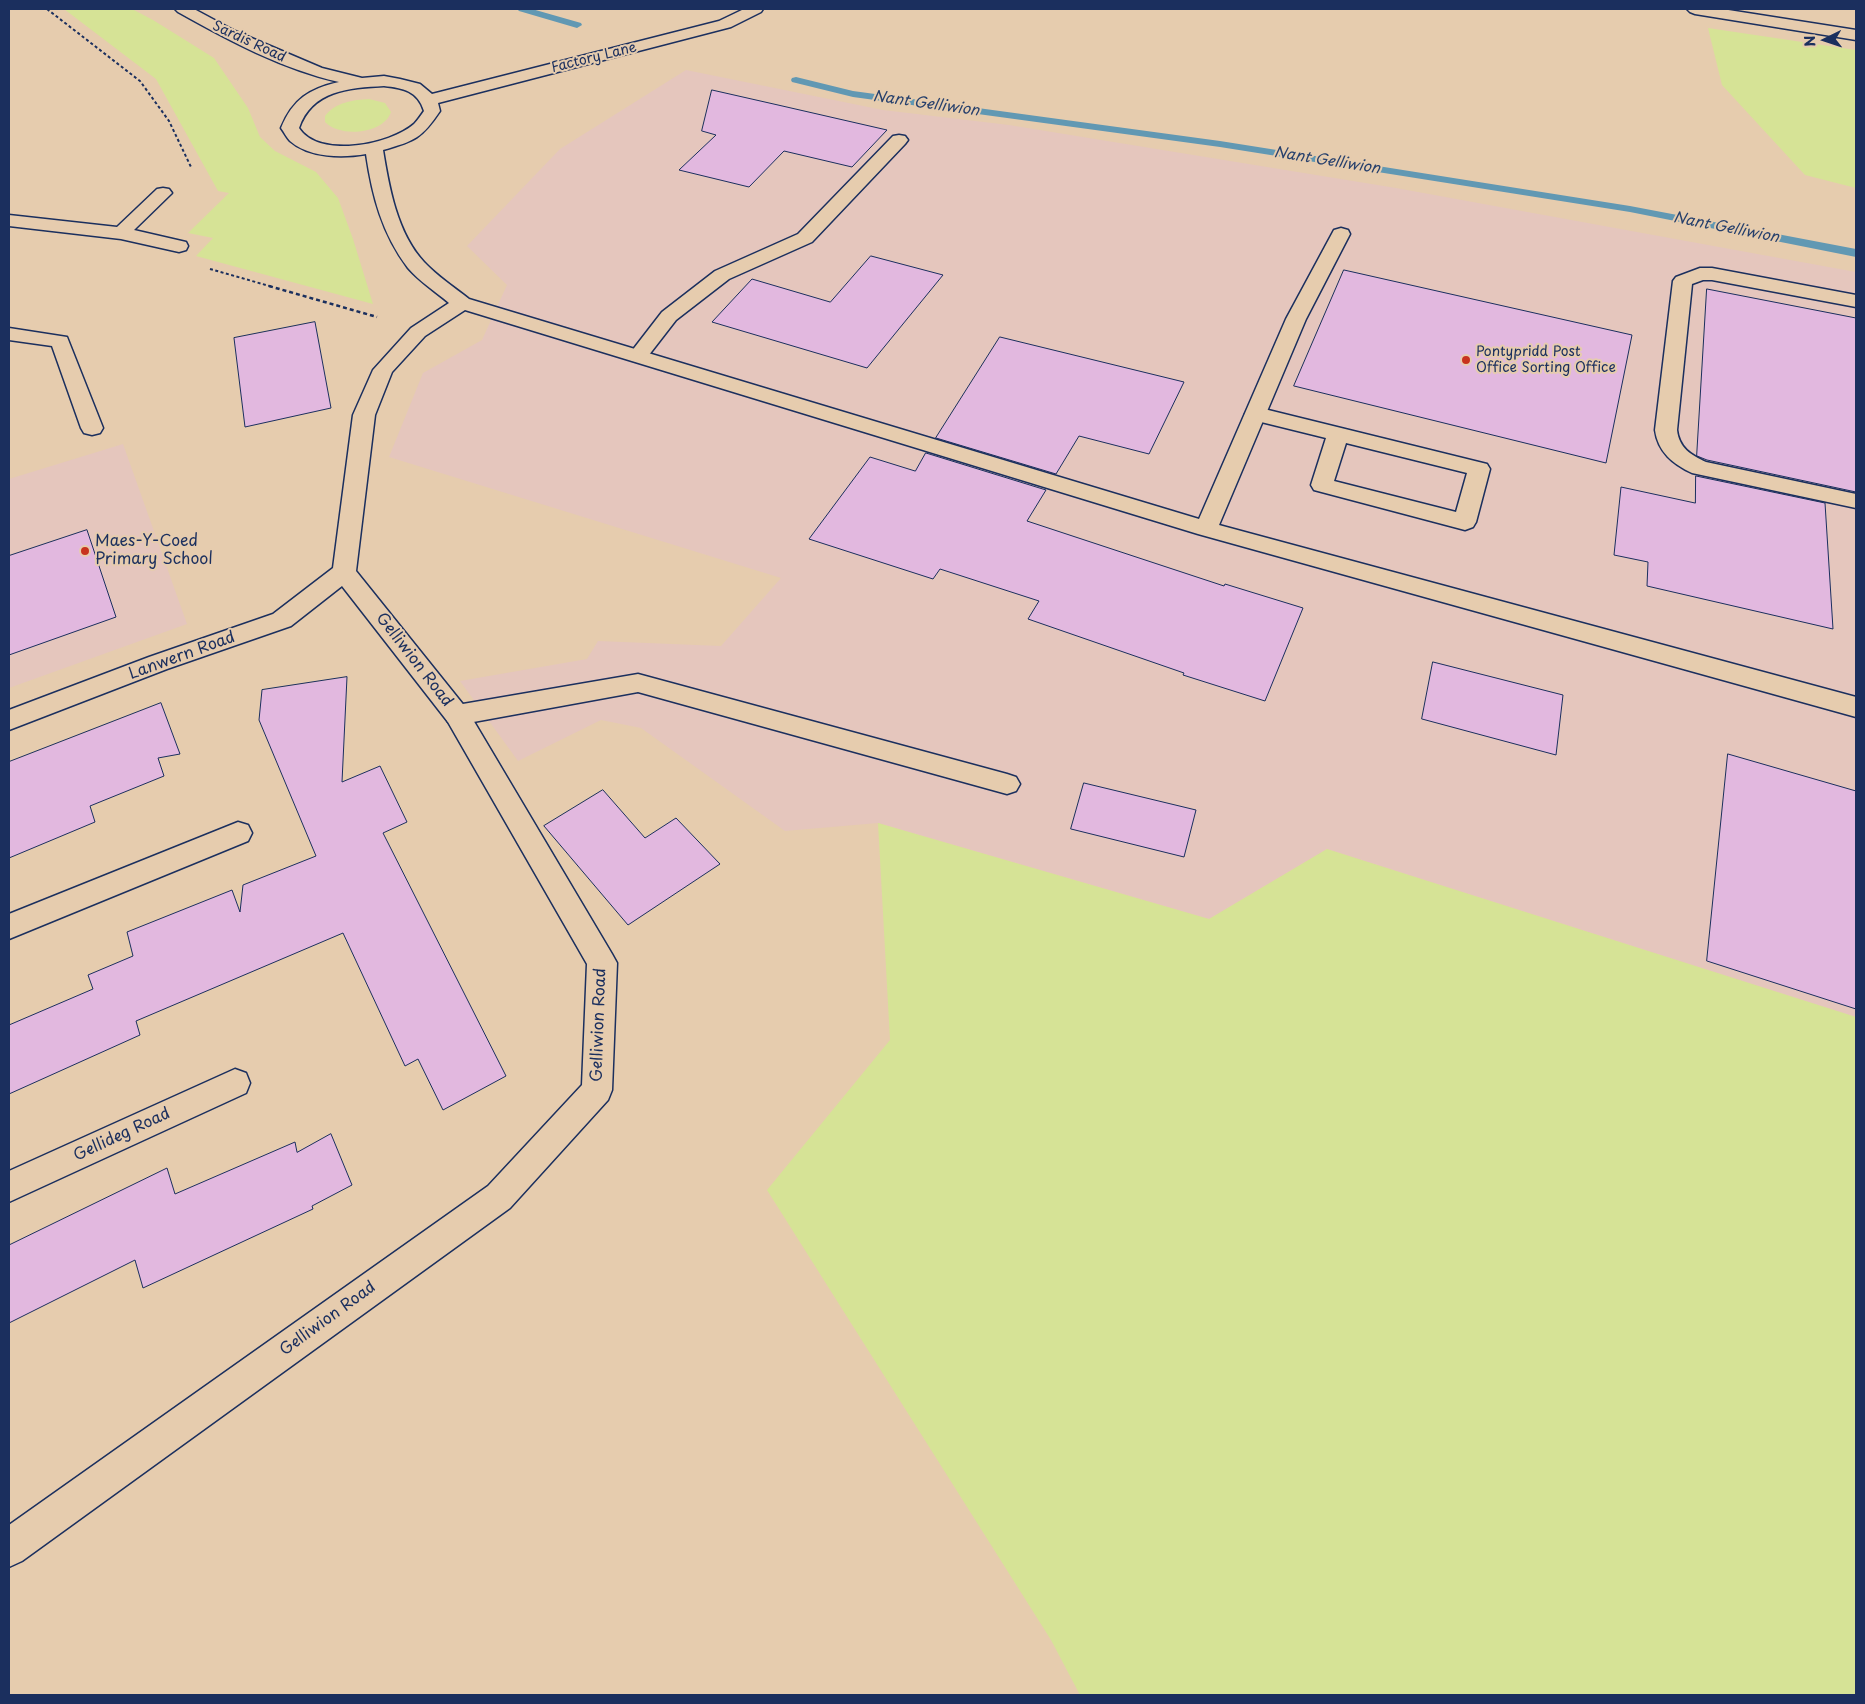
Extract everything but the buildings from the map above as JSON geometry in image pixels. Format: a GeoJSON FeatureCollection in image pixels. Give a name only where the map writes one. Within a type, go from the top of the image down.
{"type":"FeatureCollection","features":[{"type":"Feature","properties":{"kind":"street","name":"Sardis Road"},"geometry":{"type":"LineString","coordinates":[[183,9],[229,34],[317,72],[361,82]]}},
{"type":"Feature","properties":{"kind":"street","name":"Factory Lane"},"geometry":{"type":"LineString","coordinates":[[430,100],[725,24],[756,9]]}},
{"type":"Feature","properties":{"kind":"street"},"geometry":{"type":"LineString","coordinates":[[1695,9],[1856,35]]}},
{"type":"Feature","properties":{"kind":"street"},"geometry":{"type":"LineString","coordinates":[[304,102],[317,72]]}},
{"type":"Feature","properties":{"kind":"street"},"geometry":{"type":"LineString","coordinates":[[384,81],[404,84],[420,90],[430,100],[432,111],[421,127],[404,138],[374,148],[332,150],[311,146],[297,138],[290,128],[292,115],[304,102],[322,92],[361,82],[384,81]]}},
{"type":"Feature","properties":{"kind":"street"},"geometry":{"type":"LineString","coordinates":[[638,356],[669,316],[722,275],[804,238],[898,140]]}},
{"type":"Feature","properties":{"kind":"street"},"geometry":{"type":"LineString","coordinates":[[374,148],[381,193],[395,232],[416,266],[462,302],[1206,529],[1856,707]]}},
{"type":"Feature","properties":{"kind":"street"},"geometry":{"type":"LineString","coordinates":[[121,233],[163,193]]}},
{"type":"Feature","properties":{"kind":"street"},"geometry":{"type":"LineString","coordinates":[[9,221],[121,233],[179,246]]}},
{"type":"Feature","properties":{"kind":"street"},"geometry":{"type":"LineString","coordinates":[[1206,529],[1296,318],[1341,234]]}},
{"type":"Feature","properties":{"kind":"street"},"geometry":{"type":"LineString","coordinates":[[1856,301],[1712,274],[1700,274],[1683,281],[1666,430],[1667,441],[1671,448],[1684,460],[1700,468],[1856,501]]}},
{"type":"Feature","properties":{"kind":"street"},"geometry":{"type":"LineString","coordinates":[[344,572],[364,415],[383,370],[418,332],[462,302]]}},
{"type":"Feature","properties":{"kind":"street"},"geometry":{"type":"LineString","coordinates":[[9,334],[60,341],[92,428]]}},
{"type":"Feature","properties":{"kind":"street"},"geometry":{"type":"LineString","coordinates":[[1256,414],[1338,434],[1479,469],[1465,522],[1322,485],[1338,434]]}},
{"type":"Feature","properties":{"kind":"street","name":"Gelliwion Road"},"geometry":{"type":"LineString","coordinates":[[9,1548],[500,1196],[597,1090],[602,963],[457,715],[344,572]]}},
{"type":"Feature","properties":{"kind":"street","name":"Lanwern Road"},"geometry":{"type":"LineString","coordinates":[[9,720],[158,663],[282,620],[344,572]]}},
{"type":"Feature","properties":{"kind":"street"},"geometry":{"type":"LineString","coordinates":[[457,715],[638,683],[1007,784]]}},
{"type":"Feature","properties":{"kind":"street"},"geometry":{"type":"LineString","coordinates":[[9,927],[238,833]]}},
{"type":"Feature","properties":{"kind":"street","name":"Gellideg Road"},"geometry":{"type":"LineString","coordinates":[[9,1187],[235,1083]]}},
{"type":"Feature","properties":{"kind":"path"},"geometry":{"type":"LineString","coordinates":[[47,9],[140,81],[169,121],[194,173]]}},
{"type":"Feature","properties":{"kind":"path"},"geometry":{"type":"LineString","coordinates":[[205,268],[383,318]]}},
{"type":"Feature","properties":{"kind":"shaded area"},"geometry":{"type":"Polygon","coordinates":[[[686,70],[883,110],[1009,125],[1396,188],[1856,272],[1856,1017],[1327,849],[1209,919],[878,823],[785,831],[641,728],[601,720],[518,761],[460,681],[587,659],[598,641],[721,646],[781,578],[389,457],[423,373],[482,340],[507,285],[467,246],[560,149],[686,70]]]}},
{"type":"Feature","properties":{"kind":"shaded area","name":"Maes-Y-Coed Primary School"},"geometry":{"type":"Polygon","coordinates":[[[123,444],[187,624],[9,688],[9,479],[123,444]]]}},
{"type":"Feature","properties":{"kind":"green space"},"geometry":{"type":"Polygon","coordinates":[[[64,9],[132,9],[214,58],[248,108],[260,137],[275,151],[316,172],[338,198],[373,304],[196,256],[213,238],[188,233],[229,193],[218,191],[156,79],[64,9]]]}},
{"type":"Feature","properties":{"kind":"green space"},"geometry":{"type":"Polygon","coordinates":[[[1708,28],[1856,50],[1856,188],[1805,175],[1722,85],[1708,28]]]}},
{"type":"Feature","properties":{"kind":"green space"},"geometry":{"type":"Polygon","coordinates":[[[369,99],[385,103],[391,112],[380,125],[371,129],[351,132],[332,127],[325,122],[325,116],[334,108],[351,101],[369,99]]]}},
{"type":"Feature","properties":{"kind":"green space"},"geometry":{"type":"Polygon","coordinates":[[[878,823],[1209,919],[1327,849],[1856,1017],[1856,1695],[1080,1695],[1051,1640],[767,1190],[890,1040],[878,823]]]}},
{"type":"Feature","properties":{"kind":"waterway","name":"Nant Gelliwion"},"geometry":{"type":"LineString","coordinates":[[522,9],[577,25]]}},
{"type":"Feature","properties":{"kind":"waterway","name":"Nant Gelliwion"},"geometry":{"type":"LineString","coordinates":[[796,80],[853,94],[1220,144],[1630,209],[1856,253]]}},
{"type":"Feature","properties":{"kind":"place","name":"Pontypridd Post Office Sorting Office"},"geometry":{"type":"Point","coordinates":[1466,360]}},
{"type":"Feature","properties":{"kind":"place","name":"Maes-Y-Coed Primary School"},"geometry":{"type":"Point","coordinates":[85,551]}}]}
